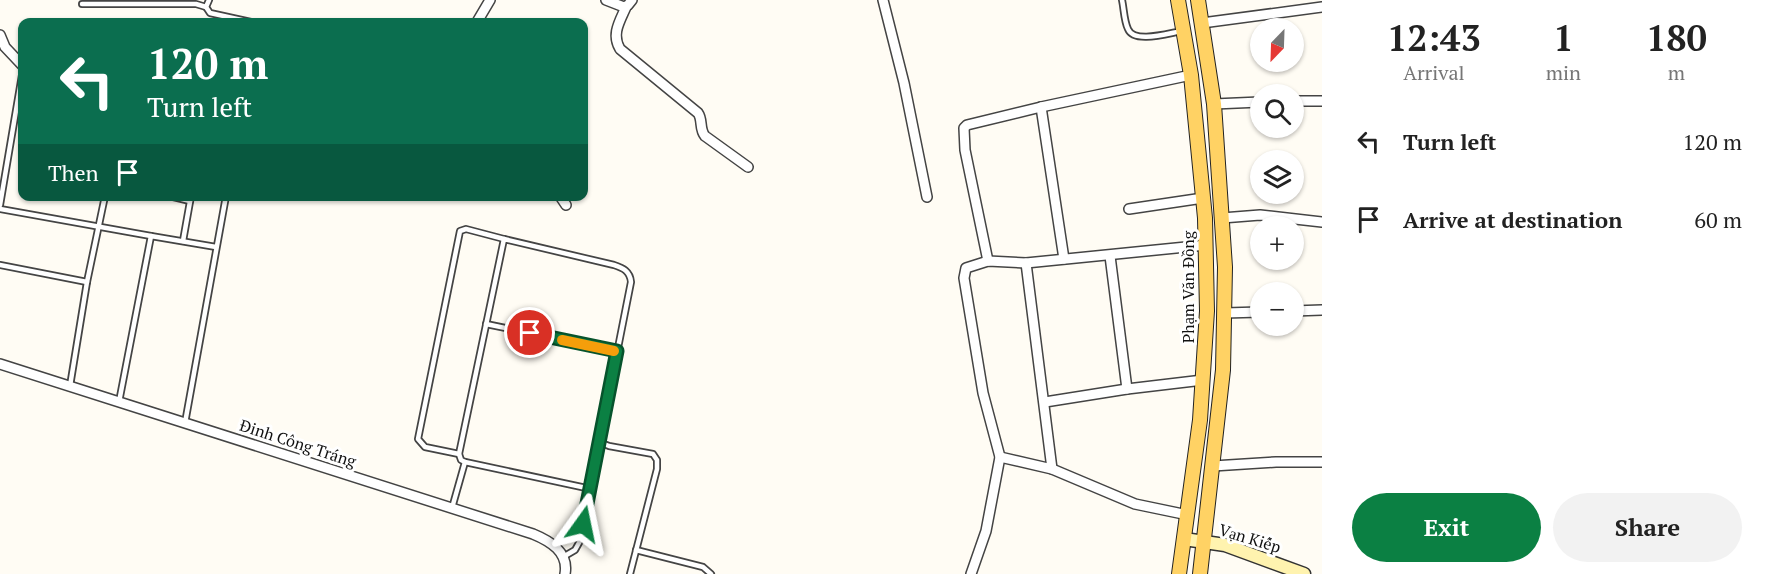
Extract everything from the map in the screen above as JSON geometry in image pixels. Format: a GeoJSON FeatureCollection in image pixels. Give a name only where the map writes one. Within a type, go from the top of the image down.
{"type":"FeatureCollection","features":[{"type":"Feature","properties":{"kind":"main road","name":"Phạm Văn Đồng"},"geometry":{"type":"LineString","coordinates":[[1178,0],[1191,75],[1203,198],[1207,311],[1203,381],[1179,574]]}},
{"type":"Feature","properties":{"kind":"main road"},"geometry":{"type":"LineString","coordinates":[[1197,0],[1214,104],[1225,267],[1223,370],[1200,574]]}},
{"type":"Feature","properties":{"kind":"street"},"geometry":{"type":"LineString","coordinates":[[479,18],[490,0]]}},
{"type":"Feature","properties":{"kind":"street"},"geometry":{"type":"LineString","coordinates":[[606,0],[629,4],[616,32],[616,43],[620,49],[698,113],[705,136],[748,167]]}},
{"type":"Feature","properties":{"kind":"street"},"geometry":{"type":"LineString","coordinates":[[883,0],[904,83],[927,197]]}},
{"type":"Feature","properties":{"kind":"street"},"geometry":{"type":"LineString","coordinates":[[1202,23],[1322,7]]}},
{"type":"Feature","properties":{"kind":"street"},"geometry":{"type":"LineString","coordinates":[[0,35],[5,46],[18,61]]}},
{"type":"Feature","properties":{"kind":"street"},"geometry":{"type":"LineString","coordinates":[[988,261],[965,150],[964,128],[967,125],[1191,75]]}},
{"type":"Feature","properties":{"kind":"street"},"geometry":{"type":"LineString","coordinates":[[1304,101],[1322,101]]}},
{"type":"Feature","properties":{"kind":"street"},"geometry":{"type":"LineString","coordinates":[[1214,104],[1250,102]]}},
{"type":"Feature","properties":{"kind":"street"},"geometry":{"type":"LineString","coordinates":[[1041,107],[1064,260]]}},
{"type":"Feature","properties":{"kind":"street"},"geometry":{"type":"LineString","coordinates":[[1129,209],[1203,198]]}},
{"type":"Feature","properties":{"kind":"street"},"geometry":{"type":"LineString","coordinates":[[563,201],[566,205]]}},
{"type":"Feature","properties":{"kind":"street"},"geometry":{"type":"LineString","coordinates":[[1222,218],[1260,215],[1322,222]]}},
{"type":"Feature","properties":{"kind":"street"},"geometry":{"type":"LineString","coordinates":[[971,574],[986,531],[1000,457],[983,393],[964,279],[966,268],[988,261],[1064,260],[1206,245]]}},
{"type":"Feature","properties":{"kind":"street"},"geometry":{"type":"LineString","coordinates":[[1110,256],[1126,388]]}},
{"type":"Feature","properties":{"kind":"street"},"geometry":{"type":"LineString","coordinates":[[1026,262],[1052,469]]}},
{"type":"Feature","properties":{"kind":"street"},"geometry":{"type":"LineString","coordinates":[[1304,311],[1322,310]]}},
{"type":"Feature","properties":{"kind":"street"},"geometry":{"type":"LineString","coordinates":[[1225,313],[1250,312]]}},
{"type":"Feature","properties":{"kind":"street","name":"Đinh Công Tráng"},"geometry":{"type":"LineString","coordinates":[[0,364],[549,540],[558,548],[563,557]]}},
{"type":"Feature","properties":{"kind":"street"},"geometry":{"type":"LineString","coordinates":[[1044,402],[1126,388],[1203,381]]}},
{"type":"Feature","properties":{"kind":"street"},"geometry":{"type":"LineString","coordinates":[[1000,457],[1052,469],[1135,504],[1188,515]]}},
{"type":"Feature","properties":{"kind":"street"},"geometry":{"type":"LineString","coordinates":[[1213,466],[1322,462]]}},
{"type":"Feature","properties":{"kind":"street","name":"Vạn Kiếp"},"geometry":{"type":"LineString","coordinates":[[1184,539],[1241,550],[1304,574]]}},
{"type":"Feature","properties":{"kind":"street"},"geometry":{"type":"LineString","coordinates":[[563,557],[565,574]]}},
{"type":"Feature","properties":{"kind":"lane"},"geometry":{"type":"LineString","coordinates":[[206,7],[209,0]]}},
{"type":"Feature","properties":{"kind":"lane"},"geometry":{"type":"LineString","coordinates":[[1122,0],[1127,28],[1140,38],[1185,31]]}},
{"type":"Feature","properties":{"kind":"lane"},"geometry":{"type":"LineString","coordinates":[[82,4],[196,4],[206,7],[214,15],[230,18]]}},
{"type":"Feature","properties":{"kind":"lane"},"geometry":{"type":"LineString","coordinates":[[18,99],[0,207],[216,247]]}},
{"type":"Feature","properties":{"kind":"lane"},"geometry":{"type":"LineString","coordinates":[[70,386],[87,282],[104,201]]}},
{"type":"Feature","properties":{"kind":"lane"},"geometry":{"type":"LineString","coordinates":[[183,242],[191,201]]}},
{"type":"Feature","properties":{"kind":"lane"},"geometry":{"type":"LineString","coordinates":[[185,423],[225,201]]}},
{"type":"Feature","properties":{"kind":"lane"},"geometry":{"type":"LineString","coordinates":[[459,454],[425,447],[418,439],[460,231],[466,229],[614,265],[629,273],[631,282],[580,541],[575,550],[563,557]]}},
{"type":"Feature","properties":{"kind":"lane"},"geometry":{"type":"LineString","coordinates":[[119,402],[151,236]]}},
{"type":"Feature","properties":{"kind":"lane"},"geometry":{"type":"LineString","coordinates":[[504,238],[459,454],[461,460],[591,489]]}},
{"type":"Feature","properties":{"kind":"lane"},"geometry":{"type":"LineString","coordinates":[[0,265],[87,282]]}},
{"type":"Feature","properties":{"kind":"lane"},"geometry":{"type":"LineString","coordinates":[[486,324],[617,351]]}},
{"type":"Feature","properties":{"kind":"lane"},"geometry":{"type":"LineString","coordinates":[[600,439],[609,446],[654,454],[657,460],[657,469],[630,574]]}},
{"type":"Feature","properties":{"kind":"lane"},"geometry":{"type":"LineString","coordinates":[[452,508],[465,462]]}},
{"type":"Feature","properties":{"kind":"lane"},"geometry":{"type":"LineString","coordinates":[[636,550],[703,567],[711,574]]}},
{"type":"Feature","properties":{"kind":"slow traffic"},"geometry":{"type":"LineString","coordinates":[[562,340],[614,351]]}},
{"type":"Feature","properties":{"kind":"route"},"geometry":{"type":"LineString","coordinates":[[530,333],[617,351],[583,524]]}}]}
